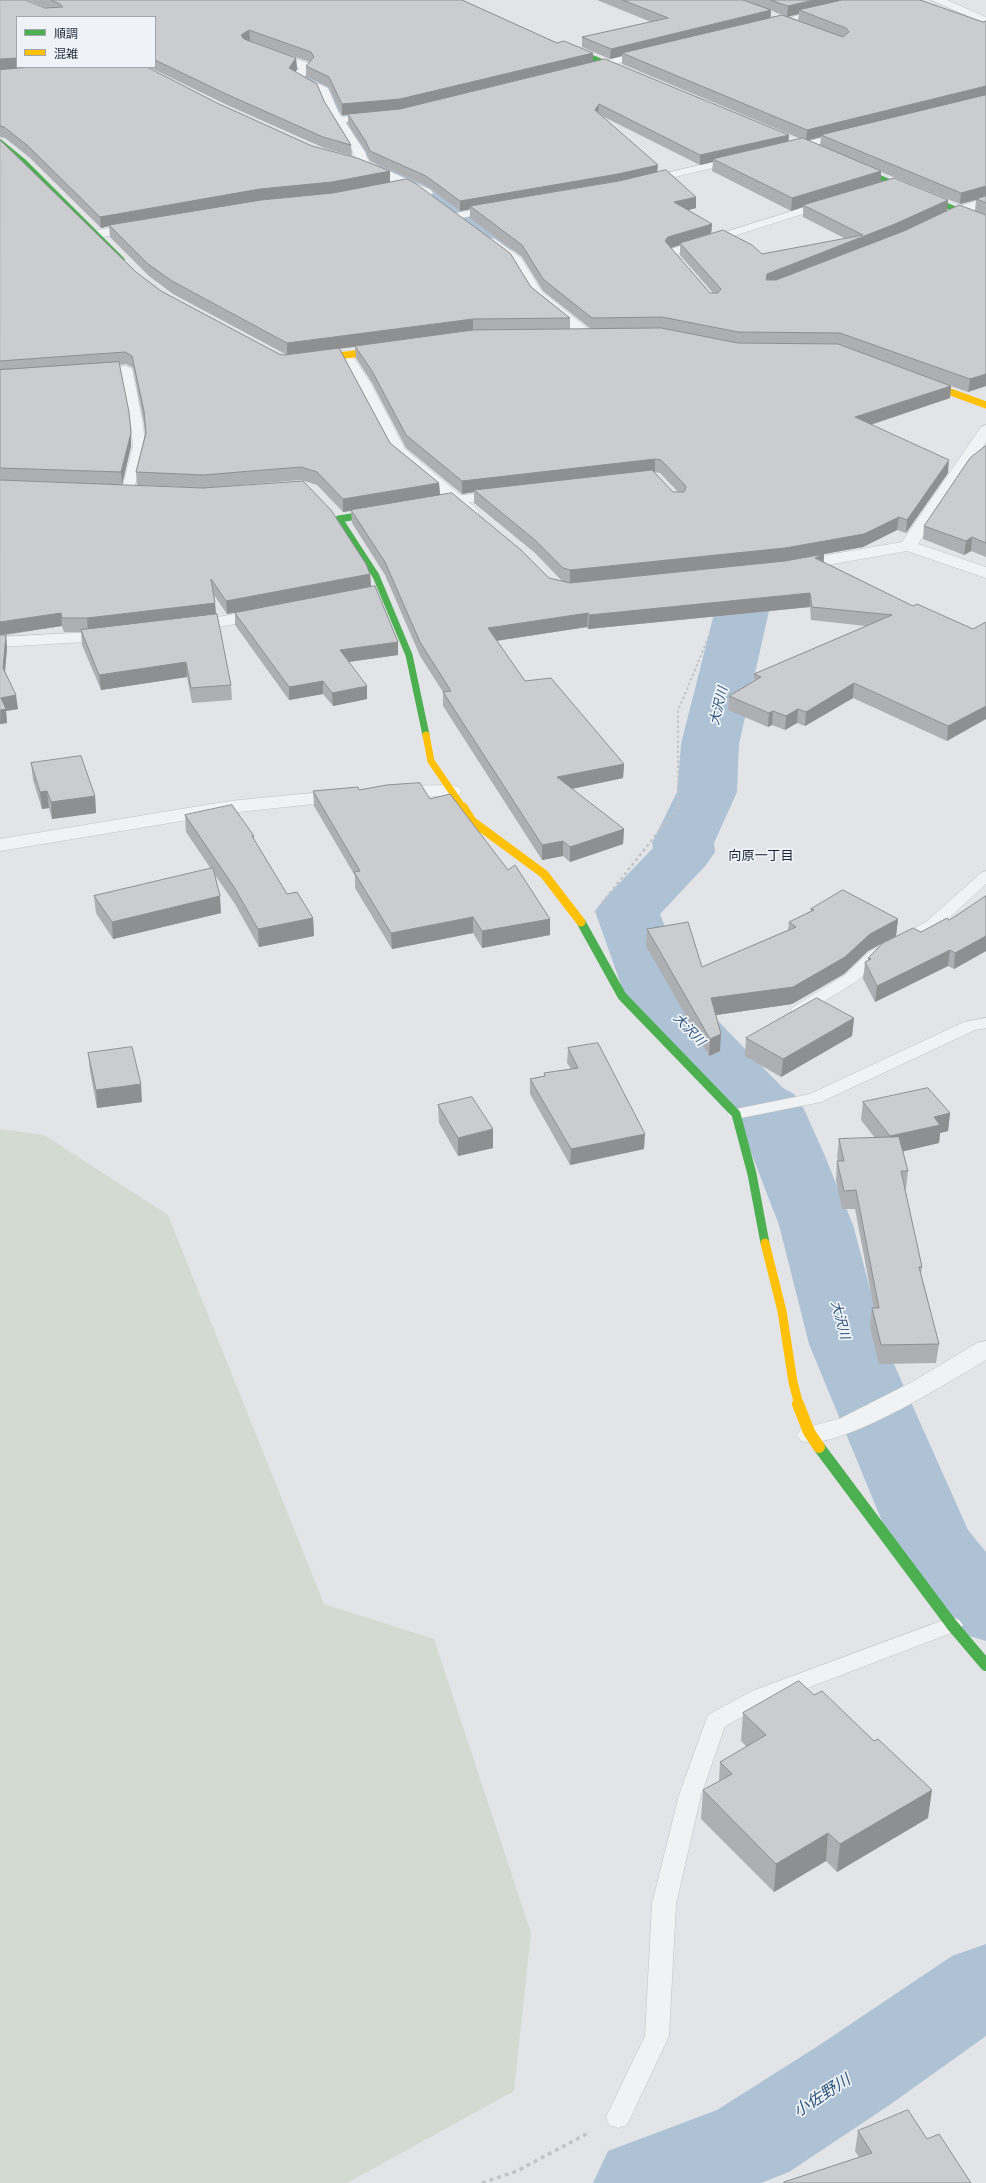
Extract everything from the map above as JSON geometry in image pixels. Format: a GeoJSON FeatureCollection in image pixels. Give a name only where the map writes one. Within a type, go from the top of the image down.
{"type":"FeatureCollection","features":[{"type":"Feature","properties":{"kind":"street"},"geometry":{"type":"LineString","coordinates":[[938,0],[986,21]]}},
{"type":"Feature","properties":{"kind":"street"},"geometry":{"type":"LineString","coordinates":[[764,13],[807,29]]}},
{"type":"Feature","properties":{"kind":"street"},"geometry":{"type":"LineString","coordinates":[[555,42],[635,76]]}},
{"type":"Feature","properties":{"kind":"street"},"geometry":{"type":"LineString","coordinates":[[256,48],[307,67],[297,78],[324,91],[332,111],[359,152],[363,164]]}},
{"type":"Feature","properties":{"kind":"street"},"geometry":{"type":"LineString","coordinates":[[788,140],[817,152]]}},
{"type":"Feature","properties":{"kind":"street"},"geometry":{"type":"LineString","coordinates":[[0,142],[23,161],[39,179],[97,234],[131,269]]}},
{"type":"Feature","properties":{"kind":"street"},"geometry":{"type":"LineString","coordinates":[[348,160],[363,164],[421,190],[468,225]]}},
{"type":"Feature","properties":{"kind":"street"},"geometry":{"type":"LineString","coordinates":[[845,164],[986,222]]}},
{"type":"Feature","properties":{"kind":"street"},"geometry":{"type":"LineString","coordinates":[[385,189],[407,185]]}},
{"type":"Feature","properties":{"kind":"street"},"geometry":{"type":"LineString","coordinates":[[958,211],[986,202]]}},
{"type":"Feature","properties":{"kind":"street"},"geometry":{"type":"LineString","coordinates":[[97,234],[152,225]]}},
{"type":"Feature","properties":{"kind":"street"},"geometry":{"type":"LineString","coordinates":[[480,234],[516,261],[537,295],[591,335]]}},
{"type":"Feature","properties":{"kind":"street"},"geometry":{"type":"LineString","coordinates":[[572,335],[591,335]]}},
{"type":"Feature","properties":{"kind":"street"},"geometry":{"type":"LineString","coordinates":[[308,360],[398,348]]}},
{"type":"Feature","properties":{"kind":"street"},"geometry":{"type":"LineString","coordinates":[[345,355],[363,384],[398,452],[448,501],[486,524]]}},
{"type":"Feature","properties":{"kind":"street"},"geometry":{"type":"LineString","coordinates":[[911,378],[986,405]]}},
{"type":"Feature","properties":{"kind":"street"},"geometry":{"type":"LineString","coordinates":[[908,546],[986,430]]}},
{"type":"Feature","properties":{"kind":"street"},"geometry":{"type":"LineString","coordinates":[[393,510],[334,514],[376,576],[375,593],[409,655],[431,761],[472,821],[544,874],[584,925],[622,996],[736,1114],[752,1174],[767,1251],[782,1311],[794,1388],[810,1436],[952,1625],[986,1665]]}},
{"type":"Feature","properties":{"kind":"street"},"geometry":{"type":"LineString","coordinates":[[780,569],[908,546],[986,574]]}},
{"type":"Feature","properties":{"kind":"street"},"geometry":{"type":"LineString","coordinates":[[174,628],[281,610]]}},
{"type":"Feature","properties":{"kind":"street"},"geometry":{"type":"LineString","coordinates":[[0,642],[88,638],[124,634]]}},
{"type":"Feature","properties":{"kind":"street"},"geometry":{"type":"LineString","coordinates":[[0,845],[230,808],[369,794],[452,791]]}},
{"type":"Feature","properties":{"kind":"street"},"geometry":{"type":"LineString","coordinates":[[810,1436],[850,1424],[921,1388],[986,1349]]}},
{"type":"Feature","properties":{"kind":"lane"},"geometry":{"type":"LineString","coordinates":[[761,27],[829,10]]}},
{"type":"Feature","properties":{"kind":"lane"},"geometry":{"type":"LineString","coordinates":[[582,69],[652,52]]}},
{"type":"Feature","properties":{"kind":"lane"},"geometry":{"type":"LineString","coordinates":[[338,120],[384,115]]}},
{"type":"Feature","properties":{"kind":"lane"},"geometry":{"type":"LineString","coordinates":[[780,151],[856,132]]}},
{"type":"Feature","properties":{"kind":"lane"},"geometry":{"type":"LineString","coordinates":[[641,182],[741,159]]}},
{"type":"Feature","properties":{"kind":"lane"},"geometry":{"type":"LineString","coordinates":[[880,188],[894,184]]}},
{"type":"Feature","properties":{"kind":"lane"},"geometry":{"type":"LineString","coordinates":[[690,274],[671,254],[672,252],[835,201]]}},
{"type":"Feature","properties":{"kind":"lane"},"geometry":{"type":"LineString","coordinates":[[456,216],[500,208]]}},
{"type":"Feature","properties":{"kind":"lane"},"geometry":{"type":"LineString","coordinates":[[945,217],[958,211]]}},
{"type":"Feature","properties":{"kind":"lane"},"geometry":{"type":"LineString","coordinates":[[88,372],[126,369],[138,424],[139,446],[127,493]]}},
{"type":"Feature","properties":{"kind":"lane"},"geometry":{"type":"LineString","coordinates":[[448,501],[509,494]]}},
{"type":"Feature","properties":{"kind":"lane"},"geometry":{"type":"LineString","coordinates":[[786,1019],[851,978],[875,955],[899,941],[932,925],[986,876]]}},
{"type":"Feature","properties":{"kind":"lane"},"geometry":{"type":"LineString","coordinates":[[736,1114],[815,1098],[970,1026],[986,1023]]}},
{"type":"Feature","properties":{"kind":"lane"},"geometry":{"type":"LineString","coordinates":[[618,2117],[657,2036],[664,1904],[690,1795],[716,1721],[760,1697],[952,1625]]}},
{"type":"Feature","properties":{"kind":"path"},"geometry":{"type":"LineString","coordinates":[[584,925],[678,809],[678,711],[711,631]]}},
{"type":"Feature","properties":{"kind":"path"},"geometry":{"type":"LineString","coordinates":[[482,2183],[517,2171],[618,2117]]}},
{"type":"Feature","properties":{"kind":"shaded area"},"geometry":{"type":"Polygon","coordinates":[[[0,1129],[44,1135],[168,1215],[324,1604],[434,1639],[531,1933],[514,2091],[347,2183],[0,2183],[0,1129]]]}},
{"type":"Feature","properties":{"kind":"building"},"geometry":{"type":"Polygon","coordinates":[[[0,0],[25,0],[45,8],[63,7],[51,0],[462,0],[557,43],[564,41],[593,53],[400,99],[342,104],[329,77],[306,66],[314,57],[311,52],[249,30],[241,35],[244,39],[296,58],[289,68],[317,84],[324,101],[351,145],[323,137],[226,94],[156,60],[156,16],[16,16],[16,58],[0,59],[0,0]]]}},
{"type":"Feature","properties":{"kind":"building"},"geometry":{"type":"Polygon","coordinates":[[[623,0],[743,0],[771,10],[611,49],[582,37],[668,18],[623,0]]]}},
{"type":"Feature","properties":{"kind":"building"},"geometry":{"type":"Polygon","coordinates":[[[771,0],[814,0],[788,6],[771,0]]]}},
{"type":"Feature","properties":{"kind":"building"},"geometry":{"type":"Polygon","coordinates":[[[842,0],[920,0],[983,22],[986,21],[986,86],[807,130],[622,53],[782,15],[843,37],[849,32],[846,28],[799,10],[842,0]]]}},
{"type":"Feature","properties":{"kind":"building"},"geometry":{"type":"Polygon","coordinates":[[[605,59],[789,135],[700,155],[599,104],[595,110],[658,165],[618,174],[460,201],[426,176],[370,151],[348,114],[400,109],[605,59]]]}},
{"type":"Feature","properties":{"kind":"building"},"geometry":{"type":"Polygon","coordinates":[[[21,68],[149,68],[217,103],[312,146],[357,158],[390,171],[332,182],[260,189],[100,217],[28,146],[4,127],[0,126],[0,70],[21,68]]]}},
{"type":"Feature","properties":{"kind":"building"},"geometry":{"type":"Polygon","coordinates":[[[986,95],[986,186],[961,193],[821,135],[986,95]]]}},
{"type":"Feature","properties":{"kind":"building"},"geometry":{"type":"Polygon","coordinates":[[[803,138],[881,171],[792,198],[713,159],[803,138]]]}},
{"type":"Feature","properties":{"kind":"building"},"geometry":{"type":"Polygon","coordinates":[[[0,140],[136,272],[161,291],[279,354],[285,355],[339,348],[390,443],[439,483],[343,499],[317,472],[301,467],[203,475],[136,472],[146,433],[144,411],[132,356],[125,352],[0,361],[0,140]]]}},
{"type":"Feature","properties":{"kind":"building"},"geometry":{"type":"Polygon","coordinates":[[[666,170],[696,197],[674,202],[712,224],[668,237],[665,241],[710,293],[718,293],[721,289],[680,243],[723,230],[752,245],[762,254],[863,235],[803,205],[894,178],[948,200],[895,224],[767,274],[766,280],[776,280],[904,231],[959,205],[986,215],[986,374],[970,379],[840,333],[738,332],[662,317],[592,318],[543,279],[522,245],[470,206],[619,181],[666,170]]]}},
{"type":"Feature","properties":{"kind":"building"},"geometry":{"type":"Polygon","coordinates":[[[407,179],[415,183],[510,253],[531,287],[570,318],[473,319],[287,343],[172,281],[148,264],[109,225],[261,200],[333,193],[407,179]]]}},
{"type":"Feature","properties":{"kind":"building"},"geometry":{"type":"Polygon","coordinates":[[[986,196],[986,203],[977,199],[986,196]]]}},
{"type":"Feature","properties":{"kind":"building"},"geometry":{"type":"Polygon","coordinates":[[[661,328],[738,343],[838,344],[951,386],[855,417],[949,460],[907,520],[899,517],[864,534],[785,548],[570,570],[563,568],[535,540],[474,490],[652,470],[673,492],[684,492],[686,487],[684,484],[661,460],[655,459],[462,481],[406,435],[372,371],[355,346],[473,330],[661,328]]]}},
{"type":"Feature","properties":{"kind":"building"},"geometry":{"type":"Polygon","coordinates":[[[119,362],[129,412],[131,433],[121,472],[0,468],[0,370],[119,362]]]}},
{"type":"Feature","properties":{"kind":"building"},"geometry":{"type":"Polygon","coordinates":[[[986,446],[986,543],[972,537],[966,541],[924,526],[970,458],[986,446]]]}},
{"type":"Feature","properties":{"kind":"building"},"geometry":{"type":"Polygon","coordinates":[[[0,480],[203,488],[303,481],[331,510],[366,564],[370,574],[226,601],[211,579],[215,603],[87,618],[62,618],[61,613],[0,622],[0,480]]]}},
{"type":"Feature","properties":{"kind":"building"},"geometry":{"type":"Polygon","coordinates":[[[452,493],[521,550],[549,578],[570,583],[785,561],[824,554],[815,558],[913,606],[917,604],[973,629],[986,622],[986,706],[948,726],[854,683],[806,712],[798,709],[786,716],[773,711],[769,713],[729,696],[761,677],[754,674],[892,615],[812,607],[810,593],[589,615],[588,613],[488,628],[525,681],[551,678],[624,764],[557,777],[624,829],[570,847],[563,841],[542,845],[443,692],[451,691],[420,642],[385,562],[351,510],[452,493]]]}},
{"type":"Feature","properties":{"kind":"building"},"geometry":{"type":"Polygon","coordinates":[[[375,586],[398,642],[340,650],[367,686],[332,693],[323,681],[289,687],[235,613],[375,586]]]}},
{"type":"Feature","properties":{"kind":"building"},"geometry":{"type":"Polygon","coordinates":[[[217,614],[231,685],[191,688],[186,662],[99,675],[81,630],[217,614]]]}},
{"type":"Feature","properties":{"kind":"building"},"geometry":{"type":"Polygon","coordinates":[[[0,635],[6,635],[3,668],[16,695],[1,698],[6,709],[0,710],[0,635]]]}},
{"type":"Feature","properties":{"kind":"building"},"geometry":{"type":"Polygon","coordinates":[[[81,756],[95,796],[51,802],[47,791],[40,792],[31,763],[81,756]]]}},
{"type":"Feature","properties":{"kind":"building"},"geometry":{"type":"Polygon","coordinates":[[[420,783],[430,799],[450,794],[508,870],[515,865],[550,919],[482,931],[473,917],[391,933],[354,872],[360,871],[313,791],[358,787],[359,790],[387,785],[420,783]]]}},
{"type":"Feature","properties":{"kind":"building"},"geometry":{"type":"Polygon","coordinates":[[[232,805],[254,836],[252,836],[287,894],[297,892],[313,918],[258,929],[234,887],[185,815],[232,805]]]}},
{"type":"Feature","properties":{"kind":"building"},"geometry":{"type":"Polygon","coordinates":[[[213,868],[220,896],[112,922],[94,896],[213,868]]]}},
{"type":"Feature","properties":{"kind":"building"},"geometry":{"type":"Polygon","coordinates":[[[843,890],[898,919],[870,934],[845,957],[793,987],[711,998],[721,1034],[710,1039],[647,929],[688,922],[702,967],[796,927],[789,922],[814,910],[811,909],[843,890]]]}},
{"type":"Feature","properties":{"kind":"building"},"geometry":{"type":"Polygon","coordinates":[[[986,896],[986,936],[955,953],[950,950],[877,986],[865,962],[871,959],[868,958],[883,943],[913,928],[921,932],[947,918],[949,920],[986,896]]]}},
{"type":"Feature","properties":{"kind":"building"},"geometry":{"type":"Polygon","coordinates":[[[817,998],[854,1018],[783,1059],[746,1038],[817,998]]]}},
{"type":"Feature","properties":{"kind":"building"},"geometry":{"type":"Polygon","coordinates":[[[598,1043],[645,1134],[571,1149],[530,1079],[545,1076],[544,1073],[578,1068],[568,1048],[598,1043]]]}},
{"type":"Feature","properties":{"kind":"building"},"geometry":{"type":"Polygon","coordinates":[[[132,1047],[141,1084],[96,1090],[88,1053],[132,1047]]]}},
{"type":"Feature","properties":{"kind":"building"},"geometry":{"type":"Polygon","coordinates":[[[928,1088],[950,1113],[934,1117],[940,1125],[890,1136],[863,1102],[928,1088]]]}},
{"type":"Feature","properties":{"kind":"building"},"geometry":{"type":"Polygon","coordinates":[[[472,1097],[493,1129],[458,1138],[438,1105],[472,1097]]]}},
{"type":"Feature","properties":{"kind":"building"},"geometry":{"type":"Polygon","coordinates":[[[899,1137],[908,1171],[901,1171],[922,1267],[919,1267],[939,1344],[881,1345],[872,1308],[879,1308],[856,1190],[844,1191],[837,1161],[844,1161],[839,1139],[899,1137]]]}},
{"type":"Feature","properties":{"kind":"building"},"geometry":{"type":"Polygon","coordinates":[[[799,1681],[814,1695],[822,1691],[874,1741],[878,1739],[932,1790],[840,1844],[828,1833],[776,1864],[703,1790],[732,1774],[720,1762],[766,1735],[743,1713],[799,1681]]]}},
{"type":"Feature","properties":{"kind":"building"},"geometry":{"type":"Polygon","coordinates":[[[908,2110],[927,2139],[939,2134],[971,2183],[784,2183],[872,2153],[858,2131],[908,2110]]]}},
{"type":"Feature","properties":{"kind":"waterway","name":"大沢川"},"geometry":{"type":"LineString","coordinates":[[156,21],[218,35],[290,69],[345,88],[361,127],[369,141],[453,200],[513,237],[556,251]]}},
{"type":"Feature","properties":{"kind":"waterway","name":"大沢川"},"geometry":{"type":"LineString","coordinates":[[759,520],[744,602],[710,744],[707,792],[683,843],[684,852],[627,911],[659,999],[758,1103],[769,1109],[790,1156],[816,1225],[847,1344],[932,1543],[986,1610]]}},
{"type":"Feature","properties":{"kind":"waterway","name":"小佐野川"},"geometry":{"type":"LineString","coordinates":[[644,2183],[753,2141],[853,2076],[986,1984]]}},
{"type":"Feature","properties":{"kind":"traffic: fast"},"geometry":{"type":"LineString","coordinates":[[566,47],[627,72]]}},
{"type":"Feature","properties":{"kind":"traffic: fast"},"geometry":{"type":"LineString","coordinates":[[0,142],[23,161],[122,260]]}},
{"type":"Feature","properties":{"kind":"traffic: fast"},"geometry":{"type":"LineString","coordinates":[[854,167],[986,222]]}},
{"type":"Feature","properties":{"kind":"traffic: fast"},"geometry":{"type":"LineString","coordinates":[[381,512],[339,519],[376,576],[409,655],[426,735]]}},
{"type":"Feature","properties":{"kind":"traffic: fast"},"geometry":{"type":"LineString","coordinates":[[581,922],[622,996],[736,1114],[752,1174],[765,1243]]}},
{"type":"Feature","properties":{"kind":"traffic: fast"},"geometry":{"type":"LineString","coordinates":[[819,1447],[952,1625],[986,1665]]}},
{"type":"Feature","properties":{"kind":"traffic: slow"},"geometry":{"type":"LineString","coordinates":[[314,359],[385,350]]}},
{"type":"Feature","properties":{"kind":"traffic: slow"},"geometry":{"type":"LineString","coordinates":[[923,382],[986,405]]}},
{"type":"Feature","properties":{"kind":"traffic: slow"},"geometry":{"type":"LineString","coordinates":[[426,735],[431,761],[472,821],[544,874],[581,922]]}},
{"type":"Feature","properties":{"kind":"traffic: slow"},"geometry":{"type":"LineString","coordinates":[[765,1243],[782,1311],[797,1399],[809,1432],[819,1447]]}},
{"type":"Feature","properties":{"kind":"district","name":"向原一丁目"},"geometry":{"type":"Point","coordinates":[761,856]}}]}
